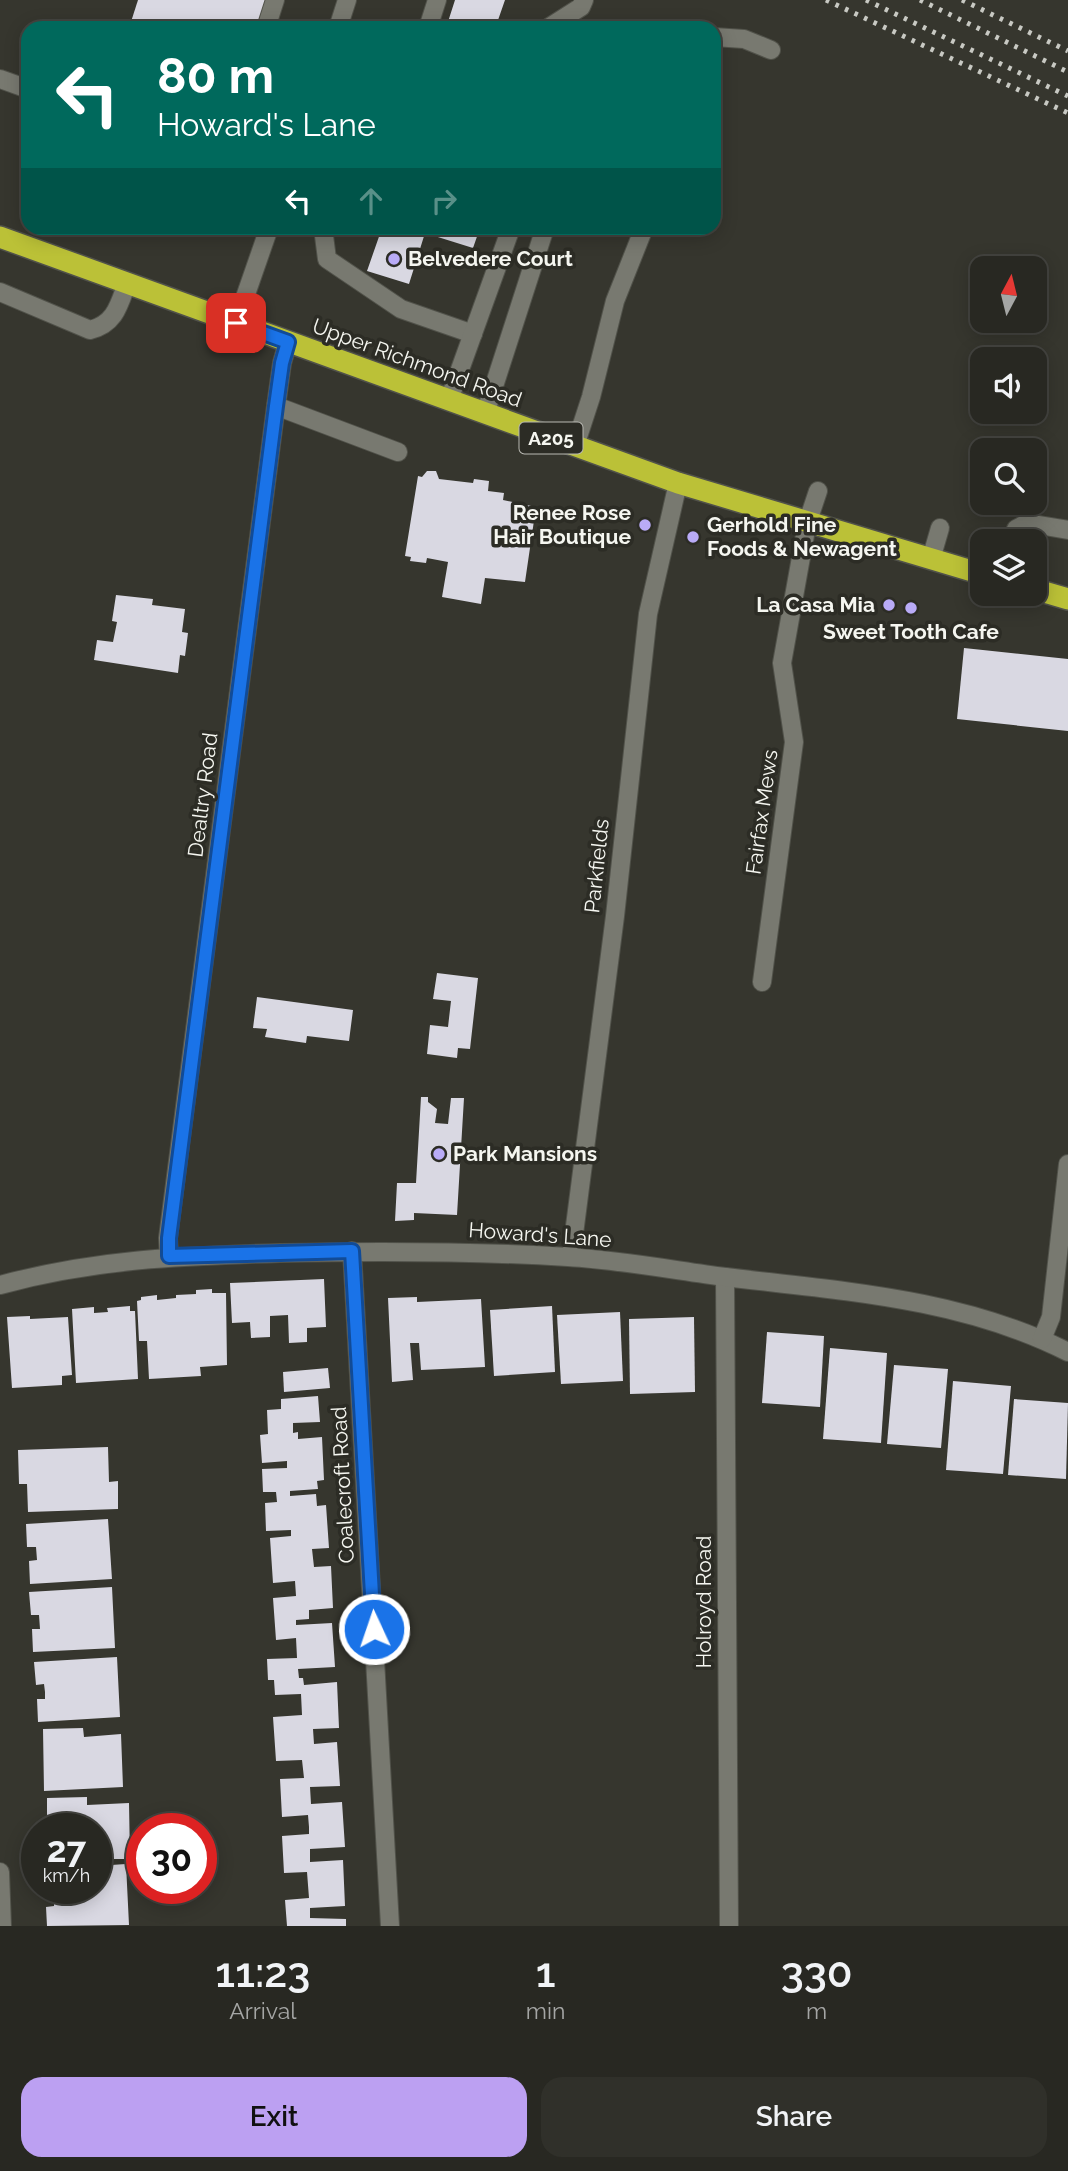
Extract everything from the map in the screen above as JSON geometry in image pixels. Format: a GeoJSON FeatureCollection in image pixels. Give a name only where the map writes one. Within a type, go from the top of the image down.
{"type":"FeatureCollection","features":[{"type":"Feature","properties":{"kind":"highway","name":"Upper Richmond Road"},"geometry":{"type":"LineString","coordinates":[[0,237],[677,483],[807,524],[970,570]]}},
{"type":"Feature","properties":{"kind":"highway"},"geometry":{"type":"LineString","coordinates":[[1047,593],[1068,599]]}},
{"type":"Feature","properties":{"kind":"street"},"geometry":{"type":"LineString","coordinates":[[268,21],[275,0]]}},
{"type":"Feature","properties":{"kind":"street"},"geometry":{"type":"LineString","coordinates":[[340,21],[347,0]]}},
{"type":"Feature","properties":{"kind":"street"},"geometry":{"type":"LineString","coordinates":[[430,21],[437,0]]}},
{"type":"Feature","properties":{"kind":"street"},"geometry":{"type":"LineString","coordinates":[[559,21],[581,7],[584,0]]}},
{"type":"Feature","properties":{"kind":"street"},"geometry":{"type":"LineString","coordinates":[[721,37],[744,39],[771,50]]}},
{"type":"Feature","properties":{"kind":"street"},"geometry":{"type":"LineString","coordinates":[[0,79],[21,86]]}},
{"type":"Feature","properties":{"kind":"street"},"geometry":{"type":"LineString","coordinates":[[236,323],[267,235]]}},
{"type":"Feature","properties":{"kind":"street"},"geometry":{"type":"LineString","coordinates":[[324,235],[327,260],[401,309],[473,334]]}},
{"type":"Feature","properties":{"kind":"street"},"geometry":{"type":"LineString","coordinates":[[449,400],[508,235]]}},
{"type":"Feature","properties":{"kind":"street"},"geometry":{"type":"LineString","coordinates":[[485,414],[543,235]]}},
{"type":"Feature","properties":{"kind":"street"},"geometry":{"type":"LineString","coordinates":[[575,446],[591,397],[615,301],[640,235]]}},
{"type":"Feature","properties":{"kind":"street"},"geometry":{"type":"LineString","coordinates":[[0,292],[90,330],[103,327],[115,316],[127,283]]}},
{"type":"Feature","properties":{"kind":"street","name":"Dealtry Road"},"geometry":{"type":"LineString","coordinates":[[169,1256],[169,1238],[276,406],[288,342]]}},
{"type":"Feature","properties":{"kind":"street"},"geometry":{"type":"LineString","coordinates":[[276,406],[398,452]]}},
{"type":"Feature","properties":{"kind":"street","name":"Parkfields"},"geometry":{"type":"LineString","coordinates":[[571,1257],[615,916],[648,614],[677,483]]}},
{"type":"Feature","properties":{"kind":"street","name":"Fairfax Mews"},"geometry":{"type":"LineString","coordinates":[[762,982],[794,742],[782,663],[807,524],[818,491]]}},
{"type":"Feature","properties":{"kind":"street"},"geometry":{"type":"LineString","coordinates":[[1016,529],[1027,523],[1068,530]]}},
{"type":"Feature","properties":{"kind":"street"},"geometry":{"type":"LineString","coordinates":[[932,559],[940,528]]}},
{"type":"Feature","properties":{"kind":"street"},"geometry":{"type":"LineString","coordinates":[[1042,1339],[1051,1317],[1068,1164]]}},
{"type":"Feature","properties":{"kind":"street","name":"Howard's Lane"},"geometry":{"type":"LineString","coordinates":[[0,1285],[115,1261],[169,1256],[352,1251],[571,1257],[875,1294],[965,1312],[1042,1339],[1068,1352]]}},
{"type":"Feature","properties":{"kind":"street","name":"Coalecroft Road"},"geometry":{"type":"LineString","coordinates":[[352,1251],[390,1926]]}},
{"type":"Feature","properties":{"kind":"street","name":"Holroyd Road"},"geometry":{"type":"LineString","coordinates":[[725,1277],[729,1926]]}},
{"type":"Feature","properties":{"kind":"street"},"geometry":{"type":"LineString","coordinates":[[0,1872],[2,1926]]}},
{"type":"Feature","properties":{"kind":"building"},"geometry":{"type":"Polygon","coordinates":[[[138,0],[267,0],[260,21],[131,21],[138,0]]]}},
{"type":"Feature","properties":{"kind":"building"},"geometry":{"type":"Polygon","coordinates":[[[455,0],[505,0],[498,21],[448,21],[455,0]]]}},
{"type":"Feature","properties":{"kind":"building","name":"Belvedere Court"},"geometry":{"type":"Polygon","coordinates":[[[380,235],[424,235],[409,284],[367,271],[380,235]]]}},
{"type":"Feature","properties":{"kind":"building","name":"Belvedere Court"},"geometry":{"type":"Polygon","coordinates":[[[431,235],[478,235],[473,248],[431,235]]]}},
{"type":"Feature","properties":{"kind":"building"},"geometry":{"type":"Polygon","coordinates":[[[427,471],[436,471],[439,479],[473,483],[474,479],[489,481],[488,491],[504,493],[503,500],[536,507],[525,582],[485,578],[481,604],[442,597],[448,562],[427,558],[426,563],[410,561],[411,557],[405,556],[418,476],[422,477],[427,471]]]}},
{"type":"Feature","properties":{"kind":"building"},"geometry":{"type":"Polygon","coordinates":[[[116,595],[153,599],[152,605],[185,609],[182,632],[188,633],[185,656],[180,655],[178,673],[94,660],[97,640],[113,642],[117,622],[112,621],[116,595]]]}},
{"type":"Feature","properties":{"kind":"building"},"geometry":{"type":"Polygon","coordinates":[[[964,648],[1068,659],[1068,731],[957,719],[964,648]]]}},
{"type":"Feature","properties":{"kind":"building"},"geometry":{"type":"Polygon","coordinates":[[[437,973],[478,978],[470,1049],[458,1048],[457,1058],[427,1054],[430,1025],[448,1027],[451,1001],[433,999],[437,973]]]}},
{"type":"Feature","properties":{"kind":"building"},"geometry":{"type":"Polygon","coordinates":[[[257,997],[353,1010],[349,1041],[307,1036],[306,1043],[265,1037],[267,1029],[253,1028],[257,997]]]}},
{"type":"Feature","properties":{"kind":"building","name":"Park Mansions"},"geometry":{"type":"Polygon","coordinates":[[[421,1097],[428,1097],[428,1102],[437,1109],[435,1123],[448,1124],[451,1098],[464,1098],[457,1215],[414,1213],[414,1220],[395,1221],[397,1183],[416,1183],[421,1097]]]}},
{"type":"Feature","properties":{"kind":"building"},"geometry":{"type":"Polygon","coordinates":[[[324,1279],[326,1327],[307,1328],[307,1342],[289,1343],[288,1315],[270,1316],[270,1337],[251,1338],[250,1322],[232,1323],[230,1283],[324,1279]]]}},
{"type":"Feature","properties":{"kind":"building"},"geometry":{"type":"Polygon","coordinates":[[[212,1289],[212,1293],[226,1293],[227,1365],[200,1367],[201,1376],[149,1379],[147,1341],[139,1341],[137,1301],[141,1300],[141,1297],[157,1295],[157,1300],[176,1298],[176,1295],[196,1294],[196,1290],[212,1289]]]}},
{"type":"Feature","properties":{"kind":"building"},"geometry":{"type":"Polygon","coordinates":[[[417,1297],[417,1302],[481,1299],[485,1367],[421,1370],[419,1343],[410,1343],[413,1380],[392,1382],[388,1298],[417,1297]]]}},
{"type":"Feature","properties":{"kind":"building"},"geometry":{"type":"Polygon","coordinates":[[[130,1306],[130,1311],[135,1311],[138,1379],[76,1383],[72,1309],[94,1307],[94,1313],[108,1312],[107,1308],[130,1306]]]}},
{"type":"Feature","properties":{"kind":"building"},"geometry":{"type":"Polygon","coordinates":[[[552,1306],[555,1372],[494,1376],[490,1310],[552,1306]]]}},
{"type":"Feature","properties":{"kind":"building"},"geometry":{"type":"Polygon","coordinates":[[[620,1312],[623,1381],[561,1384],[557,1315],[620,1312]]]}},
{"type":"Feature","properties":{"kind":"building"},"geometry":{"type":"Polygon","coordinates":[[[30,1316],[30,1319],[68,1317],[72,1375],[62,1376],[62,1385],[12,1388],[7,1317],[30,1316]]]}},
{"type":"Feature","properties":{"kind":"building"},"geometry":{"type":"Polygon","coordinates":[[[694,1317],[695,1392],[630,1394],[629,1319],[694,1317]]]}},
{"type":"Feature","properties":{"kind":"building"},"geometry":{"type":"Polygon","coordinates":[[[767,1332],[824,1336],[820,1407],[762,1403],[767,1332]]]}},
{"type":"Feature","properties":{"kind":"building"},"geometry":{"type":"Polygon","coordinates":[[[830,1348],[887,1353],[881,1443],[823,1439],[830,1348]]]}},
{"type":"Feature","properties":{"kind":"building"},"geometry":{"type":"Polygon","coordinates":[[[894,1365],[948,1369],[941,1448],[887,1444],[894,1365]]]}},
{"type":"Feature","properties":{"kind":"building"},"geometry":{"type":"Polygon","coordinates":[[[328,1368],[330,1388],[284,1392],[283,1372],[328,1368]]]}},
{"type":"Feature","properties":{"kind":"building"},"geometry":{"type":"Polygon","coordinates":[[[953,1381],[1011,1386],[1003,1474],[946,1470],[953,1381]]]}},
{"type":"Feature","properties":{"kind":"building"},"geometry":{"type":"Polygon","coordinates":[[[318,1396],[320,1422],[293,1423],[293,1433],[298,1432],[298,1439],[322,1437],[324,1480],[317,1481],[318,1489],[290,1491],[290,1496],[316,1494],[317,1506],[326,1505],[329,1548],[312,1549],[314,1567],[331,1566],[333,1608],[309,1610],[309,1619],[296,1620],[296,1625],[332,1623],[335,1667],[298,1669],[299,1678],[303,1678],[304,1685],[337,1682],[339,1728],[313,1729],[314,1744],[337,1742],[340,1786],[310,1787],[311,1804],[342,1802],[345,1847],[310,1849],[310,1862],[343,1860],[345,1906],[310,1908],[310,1918],[346,1919],[346,1926],[287,1926],[285,1900],[309,1898],[307,1872],[284,1873],[282,1836],[309,1834],[309,1827],[308,1815],[282,1817],[280,1779],[304,1778],[302,1760],[276,1761],[273,1717],[302,1715],[301,1694],[275,1695],[274,1680],[268,1680],[267,1659],[297,1658],[296,1638],[276,1640],[273,1598],[296,1596],[295,1581],[273,1583],[270,1538],[291,1536],[291,1530],[266,1531],[265,1503],[277,1502],[276,1492],[263,1492],[262,1469],[287,1468],[287,1461],[262,1463],[260,1435],[268,1434],[267,1410],[281,1409],[281,1399],[318,1396]]]}},
{"type":"Feature","properties":{"kind":"building"},"geometry":{"type":"Polygon","coordinates":[[[1014,1399],[1068,1403],[1066,1479],[1008,1475],[1014,1399]]]}},
{"type":"Feature","properties":{"kind":"building"},"geometry":{"type":"Polygon","coordinates":[[[108,1447],[109,1482],[118,1481],[118,1509],[28,1512],[27,1484],[19,1484],[18,1450],[108,1447]]]}},
{"type":"Feature","properties":{"kind":"building"},"geometry":{"type":"Polygon","coordinates":[[[108,1519],[112,1579],[30,1584],[29,1561],[37,1560],[36,1547],[27,1547],[26,1524],[108,1519]]]}},
{"type":"Feature","properties":{"kind":"building"},"geometry":{"type":"Polygon","coordinates":[[[112,1587],[115,1648],[33,1652],[32,1629],[40,1629],[39,1615],[31,1615],[29,1592],[112,1587]]]}},
{"type":"Feature","properties":{"kind":"building"},"geometry":{"type":"Polygon","coordinates":[[[117,1657],[120,1717],[38,1722],[37,1699],[45,1699],[45,1692],[44,1684],[36,1685],[34,1662],[117,1657]]]}},
{"type":"Feature","properties":{"kind":"building"},"geometry":{"type":"Polygon","coordinates":[[[83,1728],[84,1737],[121,1734],[123,1787],[44,1791],[43,1729],[83,1728]]]}},
{"type":"Feature","properties":{"kind":"building"},"geometry":{"type":"Polygon","coordinates":[[[87,1797],[87,1805],[129,1803],[129,1813],[126,1813],[126,1859],[112,1859],[112,1813],[47,1813],[47,1798],[87,1797]]]}},
{"type":"Feature","properties":{"kind":"building"},"geometry":{"type":"Polygon","coordinates":[[[126,1864],[129,1925],[47,1926],[46,1907],[54,1904],[112,1904],[112,1865],[126,1864]]]}},
{"type":"Feature","properties":{"kind":"railway"},"geometry":{"type":"LineString","coordinates":[[826,0],[1068,113]]}},
{"type":"Feature","properties":{"kind":"railway"},"geometry":{"type":"LineString","coordinates":[[866,0],[1068,96]]}},
{"type":"Feature","properties":{"kind":"railway"},"geometry":{"type":"LineString","coordinates":[[920,0],[1068,72]]}},
{"type":"Feature","properties":{"kind":"railway"},"geometry":{"type":"LineString","coordinates":[[962,0],[1068,51]]}},
{"type":"Feature","properties":{"kind":"place","name":"Belvedere Court"},"geometry":{"type":"Point","coordinates":[394,259]}},
{"type":"Feature","properties":{"kind":"place","name":"Renee Rose Hair Boutique"},"geometry":{"type":"Point","coordinates":[645,525]}},
{"type":"Feature","properties":{"kind":"place","name":"Gerhold Fine Foods & Newagent"},"geometry":{"type":"Point","coordinates":[693,537]}},
{"type":"Feature","properties":{"kind":"place","name":"La Casa Mia"},"geometry":{"type":"Point","coordinates":[889,605]}},
{"type":"Feature","properties":{"kind":"place","name":"Sweet Tooth Cafe"},"geometry":{"type":"Point","coordinates":[911,608]}},
{"type":"Feature","properties":{"kind":"place","name":"Park Mansions"},"geometry":{"type":"Point","coordinates":[439,1154]}},
{"type":"Feature","properties":{"kind":"route"},"geometry":{"type":"LineString","coordinates":[[236,323],[288,342],[276,406],[169,1238],[169,1256],[352,1251],[374,1629]]}}]}
